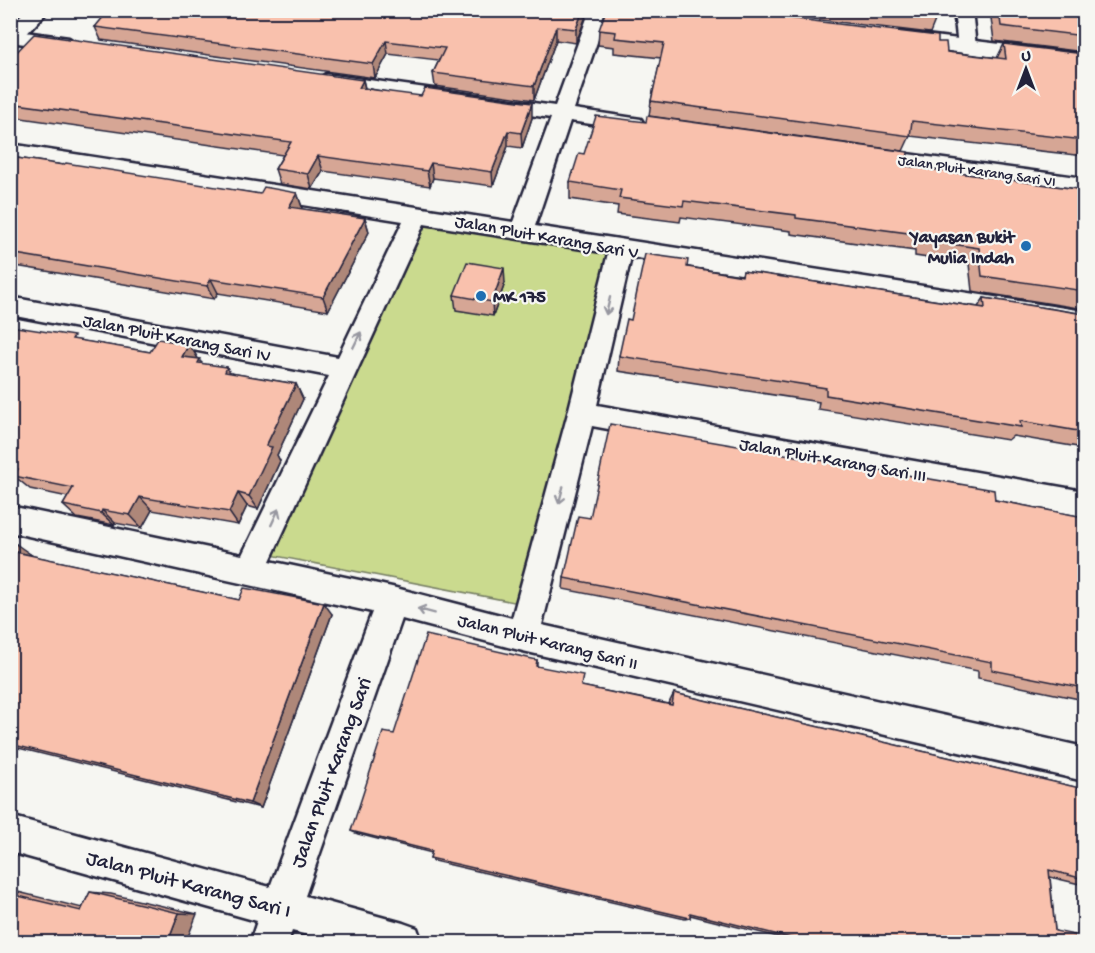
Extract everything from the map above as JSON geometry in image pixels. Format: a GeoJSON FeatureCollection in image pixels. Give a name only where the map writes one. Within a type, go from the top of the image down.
{"type":"FeatureCollection","features":[{"type":"Feature","properties":{"kind":"street"},"geometry":{"type":"LineString","coordinates":[[11,37],[39,10]]}},
{"type":"Feature","properties":{"kind":"street"},"geometry":{"type":"LineString","coordinates":[[522,230],[599,10]]}},
{"type":"Feature","properties":{"kind":"street"},"geometry":{"type":"LineString","coordinates":[[963,10],[966,47]]}},
{"type":"Feature","properties":{"kind":"street"},"geometry":{"type":"LineString","coordinates":[[11,37],[94,48]]}},
{"type":"Feature","properties":{"kind":"street"},"geometry":{"type":"LineString","coordinates":[[884,37],[1084,61]]}},
{"type":"Feature","properties":{"kind":"street"},"geometry":{"type":"LineString","coordinates":[[305,77],[657,127]]}},
{"type":"Feature","properties":{"kind":"street","name":"Jalan Pluit Karang Sari V"},"geometry":{"type":"LineString","coordinates":[[10,151],[522,230],[621,249],[1084,320]]}},
{"type":"Feature","properties":{"kind":"street","name":"Jalan Pluit Karang Sari VI"},"geometry":{"type":"LineString","coordinates":[[847,153],[1084,185]]}},
{"type":"Feature","properties":{"kind":"street"},"geometry":{"type":"LineString","coordinates":[[251,570],[343,368],[417,215]]}},
{"type":"Feature","properties":{"kind":"street"},"geometry":{"type":"LineString","coordinates":[[523,636],[582,413],[621,249]]}},
{"type":"Feature","properties":{"kind":"street","name":"Jalan Pluit Karang Sari IV"},"geometry":{"type":"LineString","coordinates":[[10,306],[343,368]]}},
{"type":"Feature","properties":{"kind":"street","name":"Jalan Pluit Karang Sari III"},"geometry":{"type":"LineString","coordinates":[[582,413],[1084,504]]}},
{"type":"Feature","properties":{"kind":"street","name":"Jalan Pluit Karang Sari II"},"geometry":{"type":"LineString","coordinates":[[10,519],[392,602],[523,636],[1084,764]]}},
{"type":"Feature","properties":{"kind":"street","name":"Jalan Pluit Karang Sari"},"geometry":{"type":"LineString","coordinates":[[269,942],[392,602]]}},
{"type":"Feature","properties":{"kind":"street","name":"Jalan Pluit Karang Sari I"},"geometry":{"type":"LineString","coordinates":[[10,834],[403,942]]}},
{"type":"Feature","properties":{"kind":"green space"},"geometry":{"type":"Polygon","coordinates":[[[426,224],[609,254],[519,603],[271,555],[426,224]]]}},
{"type":"Feature","properties":{"kind":"building"},"geometry":{"type":"Polygon","coordinates":[[[109,10],[583,10],[576,29],[556,27],[534,86],[433,73],[445,48],[386,41],[373,64],[95,27],[109,10]]]}},
{"type":"Feature","properties":{"kind":"building"},"geometry":{"type":"Polygon","coordinates":[[[606,10],[721,10],[938,36],[938,42],[946,42],[947,52],[1006,59],[1004,44],[1084,54],[1084,140],[912,121],[910,136],[651,101],[664,43],[615,38],[616,32],[599,30],[606,10]]]}},
{"type":"Feature","properties":{"kind":"building"},"geometry":{"type":"Polygon","coordinates":[[[870,10],[936,10],[936,18],[870,10]]]}},
{"type":"Feature","properties":{"kind":"building"},"geometry":{"type":"Polygon","coordinates":[[[999,10],[1084,10],[1084,36],[1001,26],[999,10]]]}},
{"type":"Feature","properties":{"kind":"building"},"geometry":{"type":"Polygon","coordinates":[[[34,34],[363,80],[359,88],[421,96],[425,88],[532,103],[521,133],[508,131],[492,172],[431,163],[427,171],[318,156],[308,174],[275,169],[291,142],[10,103],[10,59],[34,34]]]}},
{"type":"Feature","properties":{"kind":"building"},"geometry":{"type":"Polygon","coordinates":[[[596,116],[646,122],[647,116],[908,152],[907,166],[1084,190],[1084,291],[982,276],[979,248],[924,240],[923,235],[796,218],[796,215],[684,201],[683,206],[619,198],[621,190],[570,182],[579,153],[584,154],[596,116]]]}},
{"type":"Feature","properties":{"kind":"building"},"geometry":{"type":"Polygon","coordinates":[[[10,157],[63,165],[66,163],[260,194],[264,187],[297,193],[289,207],[365,218],[323,297],[211,279],[207,286],[10,253],[10,157]]]}},
{"type":"Feature","properties":{"kind":"building"},"geometry":{"type":"Polygon","coordinates":[[[645,254],[688,260],[687,267],[742,276],[743,271],[985,308],[984,298],[1084,314],[1084,432],[1020,421],[1021,427],[826,395],[826,388],[619,356],[627,319],[631,320],[645,254]]]}},
{"type":"Feature","properties":{"kind":"building"},"geometry":{"type":"Polygon","coordinates":[[[467,262],[504,268],[492,302],[454,295],[467,262]]]}},
{"type":"Feature","properties":{"kind":"building"},"geometry":{"type":"Polygon","coordinates":[[[10,326],[74,336],[72,339],[150,352],[158,339],[189,344],[182,357],[200,359],[198,363],[227,367],[225,372],[296,384],[266,446],[272,447],[249,496],[238,493],[229,512],[140,497],[130,515],[102,510],[101,513],[63,505],[73,488],[14,476],[18,469],[10,468],[10,326]]]}},
{"type":"Feature","properties":{"kind":"building"},"geometry":{"type":"Polygon","coordinates":[[[610,424],[994,490],[995,500],[1084,517],[1084,688],[992,670],[992,662],[564,578],[578,516],[590,518],[610,424]]]}},
{"type":"Feature","properties":{"kind":"building"},"geometry":{"type":"Polygon","coordinates":[[[10,542],[16,544],[11,551],[239,600],[244,588],[324,603],[250,803],[10,744],[10,542]]]}},
{"type":"Feature","properties":{"kind":"building"},"geometry":{"type":"Polygon","coordinates":[[[426,635],[537,660],[536,666],[583,675],[581,686],[672,705],[674,693],[1084,789],[1084,879],[1049,870],[1055,931],[1084,937],[1084,942],[794,942],[795,939],[690,913],[690,918],[430,858],[432,851],[351,831],[383,732],[394,734],[426,635]]]}},
{"type":"Feature","properties":{"kind":"building"},"geometry":{"type":"Polygon","coordinates":[[[90,892],[179,913],[168,942],[10,942],[10,894],[81,911],[90,892]]]}},
{"type":"Feature","properties":{"kind":"place","name":"Yayasan Bukit Mulia Indah"},"geometry":{"type":"Point","coordinates":[1026,246]}},
{"type":"Feature","properties":{"kind":"place","name":"MK 175"},"geometry":{"type":"Point","coordinates":[481,296]}}]}
